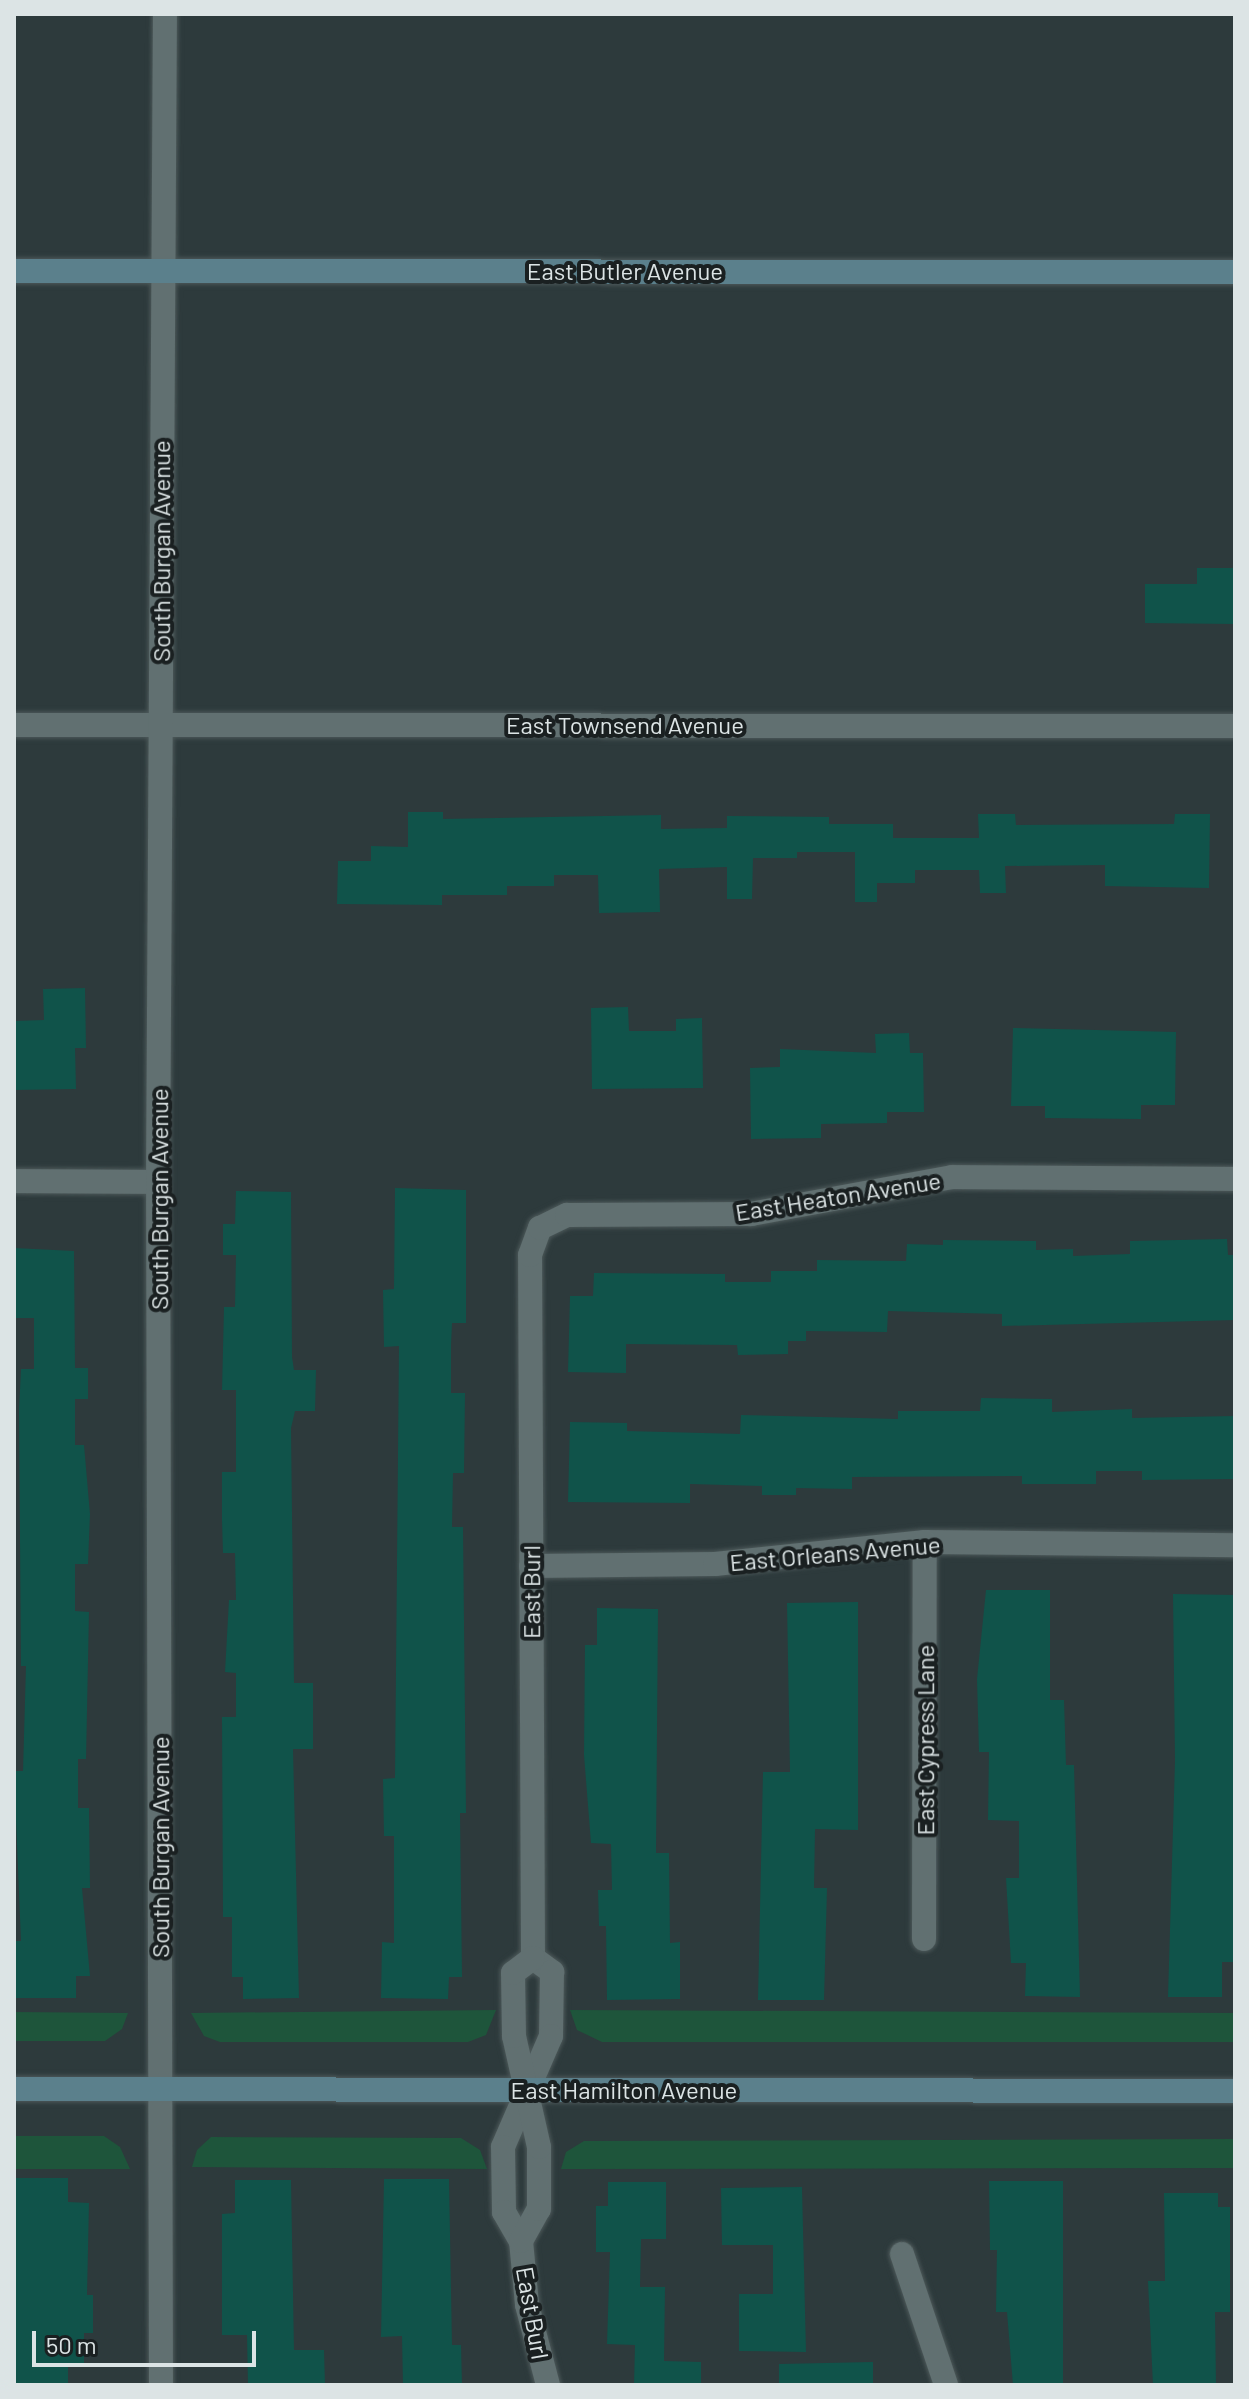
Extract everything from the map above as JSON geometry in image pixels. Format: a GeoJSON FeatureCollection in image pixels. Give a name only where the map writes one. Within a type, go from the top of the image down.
{"type":"FeatureCollection","features":[{"type":"Feature","properties":{"kind":"street","name":"South Burgan Avenue"},"geometry":{"type":"LineString","coordinates":[[161,2385],[158,1182],[165,14]]}},
{"type":"Feature","properties":{"kind":"street","name":"East Butler Avenue"},"geometry":{"type":"LineString","coordinates":[[14,271],[1235,272]]}},
{"type":"Feature","properties":{"kind":"street","name":"East Townsend Avenue"},"geometry":{"type":"LineString","coordinates":[[14,725],[1235,726]]}},
{"type":"Feature","properties":{"kind":"street","name":"East Heaton Avenue"},"geometry":{"type":"LineString","coordinates":[[540,1228],[567,1215],[763,1212],[952,1177],[1235,1179]]}},
{"type":"Feature","properties":{"kind":"street"},"geometry":{"type":"LineString","coordinates":[[14,1181],[158,1182]]}},
{"type":"Feature","properties":{"kind":"street","name":"East Burl"},"geometry":{"type":"LineString","coordinates":[[533,1958],[530,1255],[540,1228]]}},
{"type":"Feature","properties":{"kind":"street","name":"East Orleans Avenue"},"geometry":{"type":"LineString","coordinates":[[531,1566],[715,1564],[925,1542],[1235,1545]]}},
{"type":"Feature","properties":{"kind":"street","name":"East Cypress Lane"},"geometry":{"type":"LineString","coordinates":[[924,1939],[925,1542]]}},
{"type":"Feature","properties":{"kind":"street","name":"East Burl"},"geometry":{"type":"LineString","coordinates":[[521,2241],[539,2209],[539,2147],[514,2036],[513,1973],[533,1958]]}},
{"type":"Feature","properties":{"kind":"street","name":"East Burl"},"geometry":{"type":"LineString","coordinates":[[533,1958],[552,1972],[551,2036],[503,2147],[504,2212],[521,2241],[527,2305],[548,2385]]}},
{"type":"Feature","properties":{"kind":"street","name":"East Hamilton Avenue"},"geometry":{"type":"LineString","coordinates":[[14,2089],[1235,2091]]}},
{"type":"Feature","properties":{"kind":"street"},"geometry":{"type":"LineString","coordinates":[[902,2254],[926,2313],[946,2385]]}},
{"type":"Feature","properties":{"kind":"green space"},"geometry":{"type":"Polygon","coordinates":[[[496,2010],[486,2035],[468,2042],[220,2042],[204,2036],[191,2013],[496,2010]]]}},
{"type":"Feature","properties":{"kind":"green space"},"geometry":{"type":"Polygon","coordinates":[[[570,2010],[1235,2013],[1235,2042],[602,2042],[577,2030],[570,2010]]]}},
{"type":"Feature","properties":{"kind":"green space"},"geometry":{"type":"Polygon","coordinates":[[[14,2012],[128,2013],[122,2029],[105,2041],[14,2041],[14,2012]]]}},
{"type":"Feature","properties":{"kind":"green space"},"geometry":{"type":"Polygon","coordinates":[[[14,2136],[104,2136],[120,2147],[130,2169],[14,2169],[14,2136]]]}},
{"type":"Feature","properties":{"kind":"green space"},"geometry":{"type":"Polygon","coordinates":[[[211,2137],[461,2138],[480,2150],[487,2169],[192,2167],[197,2150],[211,2137]]]}},
{"type":"Feature","properties":{"kind":"green space"},"geometry":{"type":"Polygon","coordinates":[[[1235,2139],[1235,2168],[561,2169],[566,2152],[584,2141],[1235,2139]]]}},
{"type":"Feature","properties":{"kind":"building"},"geometry":{"type":"Polygon","coordinates":[[[1197,568],[1235,568],[1235,624],[1145,623],[1145,584],[1197,584],[1197,568]]]}},
{"type":"Feature","properties":{"kind":"building"},"geometry":{"type":"Polygon","coordinates":[[[408,812],[443,812],[443,819],[661,815],[661,829],[727,828],[727,816],[829,817],[829,824],[893,824],[893,838],[979,838],[978,814],[1015,814],[1016,825],[1174,824],[1175,814],[1210,814],[1209,888],[1105,886],[1105,865],[1005,866],[1006,893],[980,893],[979,870],[915,870],[915,883],[877,883],[877,902],[855,902],[855,852],[797,852],[797,858],[753,858],[752,899],[727,899],[727,867],[659,869],[660,912],[599,913],[598,875],[554,875],[554,886],[507,886],[507,895],[442,895],[442,905],[337,904],[338,861],[371,861],[371,846],[408,847],[408,812]]]}},
{"type":"Feature","properties":{"kind":"building"},"geometry":{"type":"Polygon","coordinates":[[[85,988],[86,1048],[75,1048],[76,1089],[14,1090],[14,1021],[44,1020],[43,989],[85,988]]]}},
{"type":"Feature","properties":{"kind":"building"},"geometry":{"type":"Polygon","coordinates":[[[628,1007],[629,1031],[676,1031],[676,1019],[702,1018],[703,1088],[592,1089],[591,1008],[628,1007]]]}},
{"type":"Feature","properties":{"kind":"building"},"geometry":{"type":"Polygon","coordinates":[[[1013,1028],[1176,1032],[1175,1105],[1141,1105],[1141,1119],[1045,1118],[1045,1106],[1011,1106],[1013,1028]]]}},
{"type":"Feature","properties":{"kind":"building"},"geometry":{"type":"Polygon","coordinates":[[[909,1033],[910,1053],[923,1053],[924,1112],[887,1112],[887,1123],[821,1124],[821,1138],[751,1139],[750,1068],[780,1067],[780,1049],[876,1053],[875,1034],[909,1033]]]}},
{"type":"Feature","properties":{"kind":"building"},"geometry":{"type":"Polygon","coordinates":[[[395,1188],[466,1190],[466,1323],[452,1323],[451,1393],[465,1393],[464,1473],[453,1473],[452,1527],[463,1527],[466,1813],[460,1813],[462,1977],[449,1977],[448,1999],[381,1998],[382,1942],[394,1943],[394,1836],[384,1836],[383,1779],[395,1778],[399,1346],[384,1347],[383,1290],[394,1289],[395,1188]]]}},
{"type":"Feature","properties":{"kind":"building"},"geometry":{"type":"Polygon","coordinates":[[[236,1191],[291,1192],[292,1357],[294,1370],[316,1370],[315,1411],[295,1411],[291,1428],[294,1683],[313,1683],[313,1749],[293,1749],[299,1998],[243,1999],[243,1977],[232,1977],[232,1917],[223,1917],[222,1717],[236,1717],[236,1673],[225,1672],[229,1600],[236,1600],[235,1553],[223,1553],[222,1472],[236,1472],[236,1390],[222,1390],[224,1307],[235,1307],[236,1255],[223,1255],[223,1224],[235,1224],[236,1191]]]}},
{"type":"Feature","properties":{"kind":"building"},"geometry":{"type":"Polygon","coordinates":[[[1227,1239],[1228,1255],[1235,1255],[1235,1320],[1002,1326],[1002,1314],[888,1311],[887,1332],[806,1331],[806,1341],[788,1341],[788,1354],[738,1355],[737,1345],[626,1344],[626,1373],[568,1372],[570,1296],[593,1296],[594,1273],[725,1274],[725,1282],[771,1282],[771,1271],[817,1271],[817,1260],[906,1261],[907,1244],[943,1245],[943,1240],[1036,1241],[1036,1250],[1073,1249],[1073,1256],[1130,1254],[1130,1241],[1227,1239]]]}},
{"type":"Feature","properties":{"kind":"building"},"geometry":{"type":"Polygon","coordinates":[[[14,1248],[74,1251],[75,1368],[88,1368],[88,1399],[75,1399],[75,1445],[84,1445],[90,1514],[88,1564],[75,1564],[75,1611],[89,1612],[86,1759],[78,1759],[78,1808],[89,1808],[90,1888],[82,1888],[90,1976],[76,1976],[76,1998],[14,1998],[14,1941],[21,1941],[14,1771],[23,1771],[26,1666],[21,1666],[19,1411],[21,1369],[34,1369],[34,1318],[14,1318],[14,1248]]]}},
{"type":"Feature","properties":{"kind":"building"},"geometry":{"type":"Polygon","coordinates":[[[981,1398],[1052,1399],[1052,1412],[1132,1409],[1132,1418],[1235,1416],[1235,1479],[1142,1480],[1142,1471],[1096,1471],[1096,1484],[1022,1484],[1022,1476],[852,1477],[852,1489],[796,1488],[796,1495],[762,1495],[762,1486],[690,1484],[690,1503],[568,1502],[570,1422],[627,1423],[627,1431],[740,1434],[741,1415],[898,1419],[898,1411],[980,1411],[981,1398]]]}},
{"type":"Feature","properties":{"kind":"building"},"geometry":{"type":"Polygon","coordinates":[[[986,1590],[1050,1590],[1050,1700],[1064,1700],[1066,1765],[1074,1765],[1080,1997],[1025,1996],[1026,1963],[1011,1963],[1006,1878],[1019,1878],[1019,1821],[988,1820],[989,1752],[979,1752],[977,1679],[986,1590]]]}},
{"type":"Feature","properties":{"kind":"building"},"geometry":{"type":"Polygon","coordinates":[[[1173,1594],[1235,1595],[1235,1962],[1222,1962],[1222,1997],[1168,1997],[1175,1761],[1173,1594]]]}},
{"type":"Feature","properties":{"kind":"building"},"geometry":{"type":"Polygon","coordinates":[[[858,1602],[858,1830],[815,1829],[814,1888],[827,1888],[824,2000],[758,2000],[763,1772],[790,1772],[787,1603],[858,1602]]]}},
{"type":"Feature","properties":{"kind":"building"},"geometry":{"type":"Polygon","coordinates":[[[597,1608],[658,1609],[656,1853],[669,1853],[670,1943],[680,1942],[680,1999],[607,2000],[606,1926],[599,1926],[598,1890],[612,1890],[611,1844],[591,1843],[584,1755],[585,1645],[597,1645],[597,1608]]]}},
{"type":"Feature","properties":{"kind":"building"},"geometry":{"type":"Polygon","coordinates":[[[14,2178],[68,2178],[68,2202],[89,2203],[87,2295],[93,2295],[93,2333],[84,2333],[84,2365],[68,2366],[68,2385],[14,2385],[14,2178]]]}},
{"type":"Feature","properties":{"kind":"building"},"geometry":{"type":"Polygon","coordinates":[[[384,2179],[449,2179],[452,2345],[461,2345],[462,2385],[403,2385],[402,2336],[381,2337],[384,2179]]]}},
{"type":"Feature","properties":{"kind":"building"},"geometry":{"type":"Polygon","coordinates":[[[235,2180],[291,2180],[294,2350],[324,2350],[325,2385],[248,2385],[247,2335],[222,2335],[222,2214],[235,2213],[235,2180]]]}},
{"type":"Feature","properties":{"kind":"building"},"geometry":{"type":"Polygon","coordinates":[[[989,2181],[1063,2181],[1063,2385],[1013,2385],[1007,2312],[996,2312],[997,2250],[990,2250],[989,2181]]]}},
{"type":"Feature","properties":{"kind":"building"},"geometry":{"type":"Polygon","coordinates":[[[608,2182],[666,2182],[666,2239],[641,2239],[640,2287],[665,2287],[664,2361],[701,2362],[701,2385],[634,2385],[635,2345],[607,2344],[610,2252],[596,2252],[596,2206],[608,2206],[608,2182]]]}},
{"type":"Feature","properties":{"kind":"building"},"geometry":{"type":"Polygon","coordinates":[[[802,2187],[806,2352],[739,2351],[739,2294],[773,2294],[773,2245],[722,2245],[721,2188],[802,2187]]]}},
{"type":"Feature","properties":{"kind":"building"},"geometry":{"type":"Polygon","coordinates":[[[1164,2193],[1218,2193],[1218,2207],[1230,2207],[1230,2312],[1215,2312],[1216,2385],[1153,2385],[1148,2281],[1165,2281],[1164,2193]]]}},
{"type":"Feature","properties":{"kind":"building"},"geometry":{"type":"Polygon","coordinates":[[[873,2362],[873,2385],[779,2385],[779,2364],[873,2362]]]}}]}
